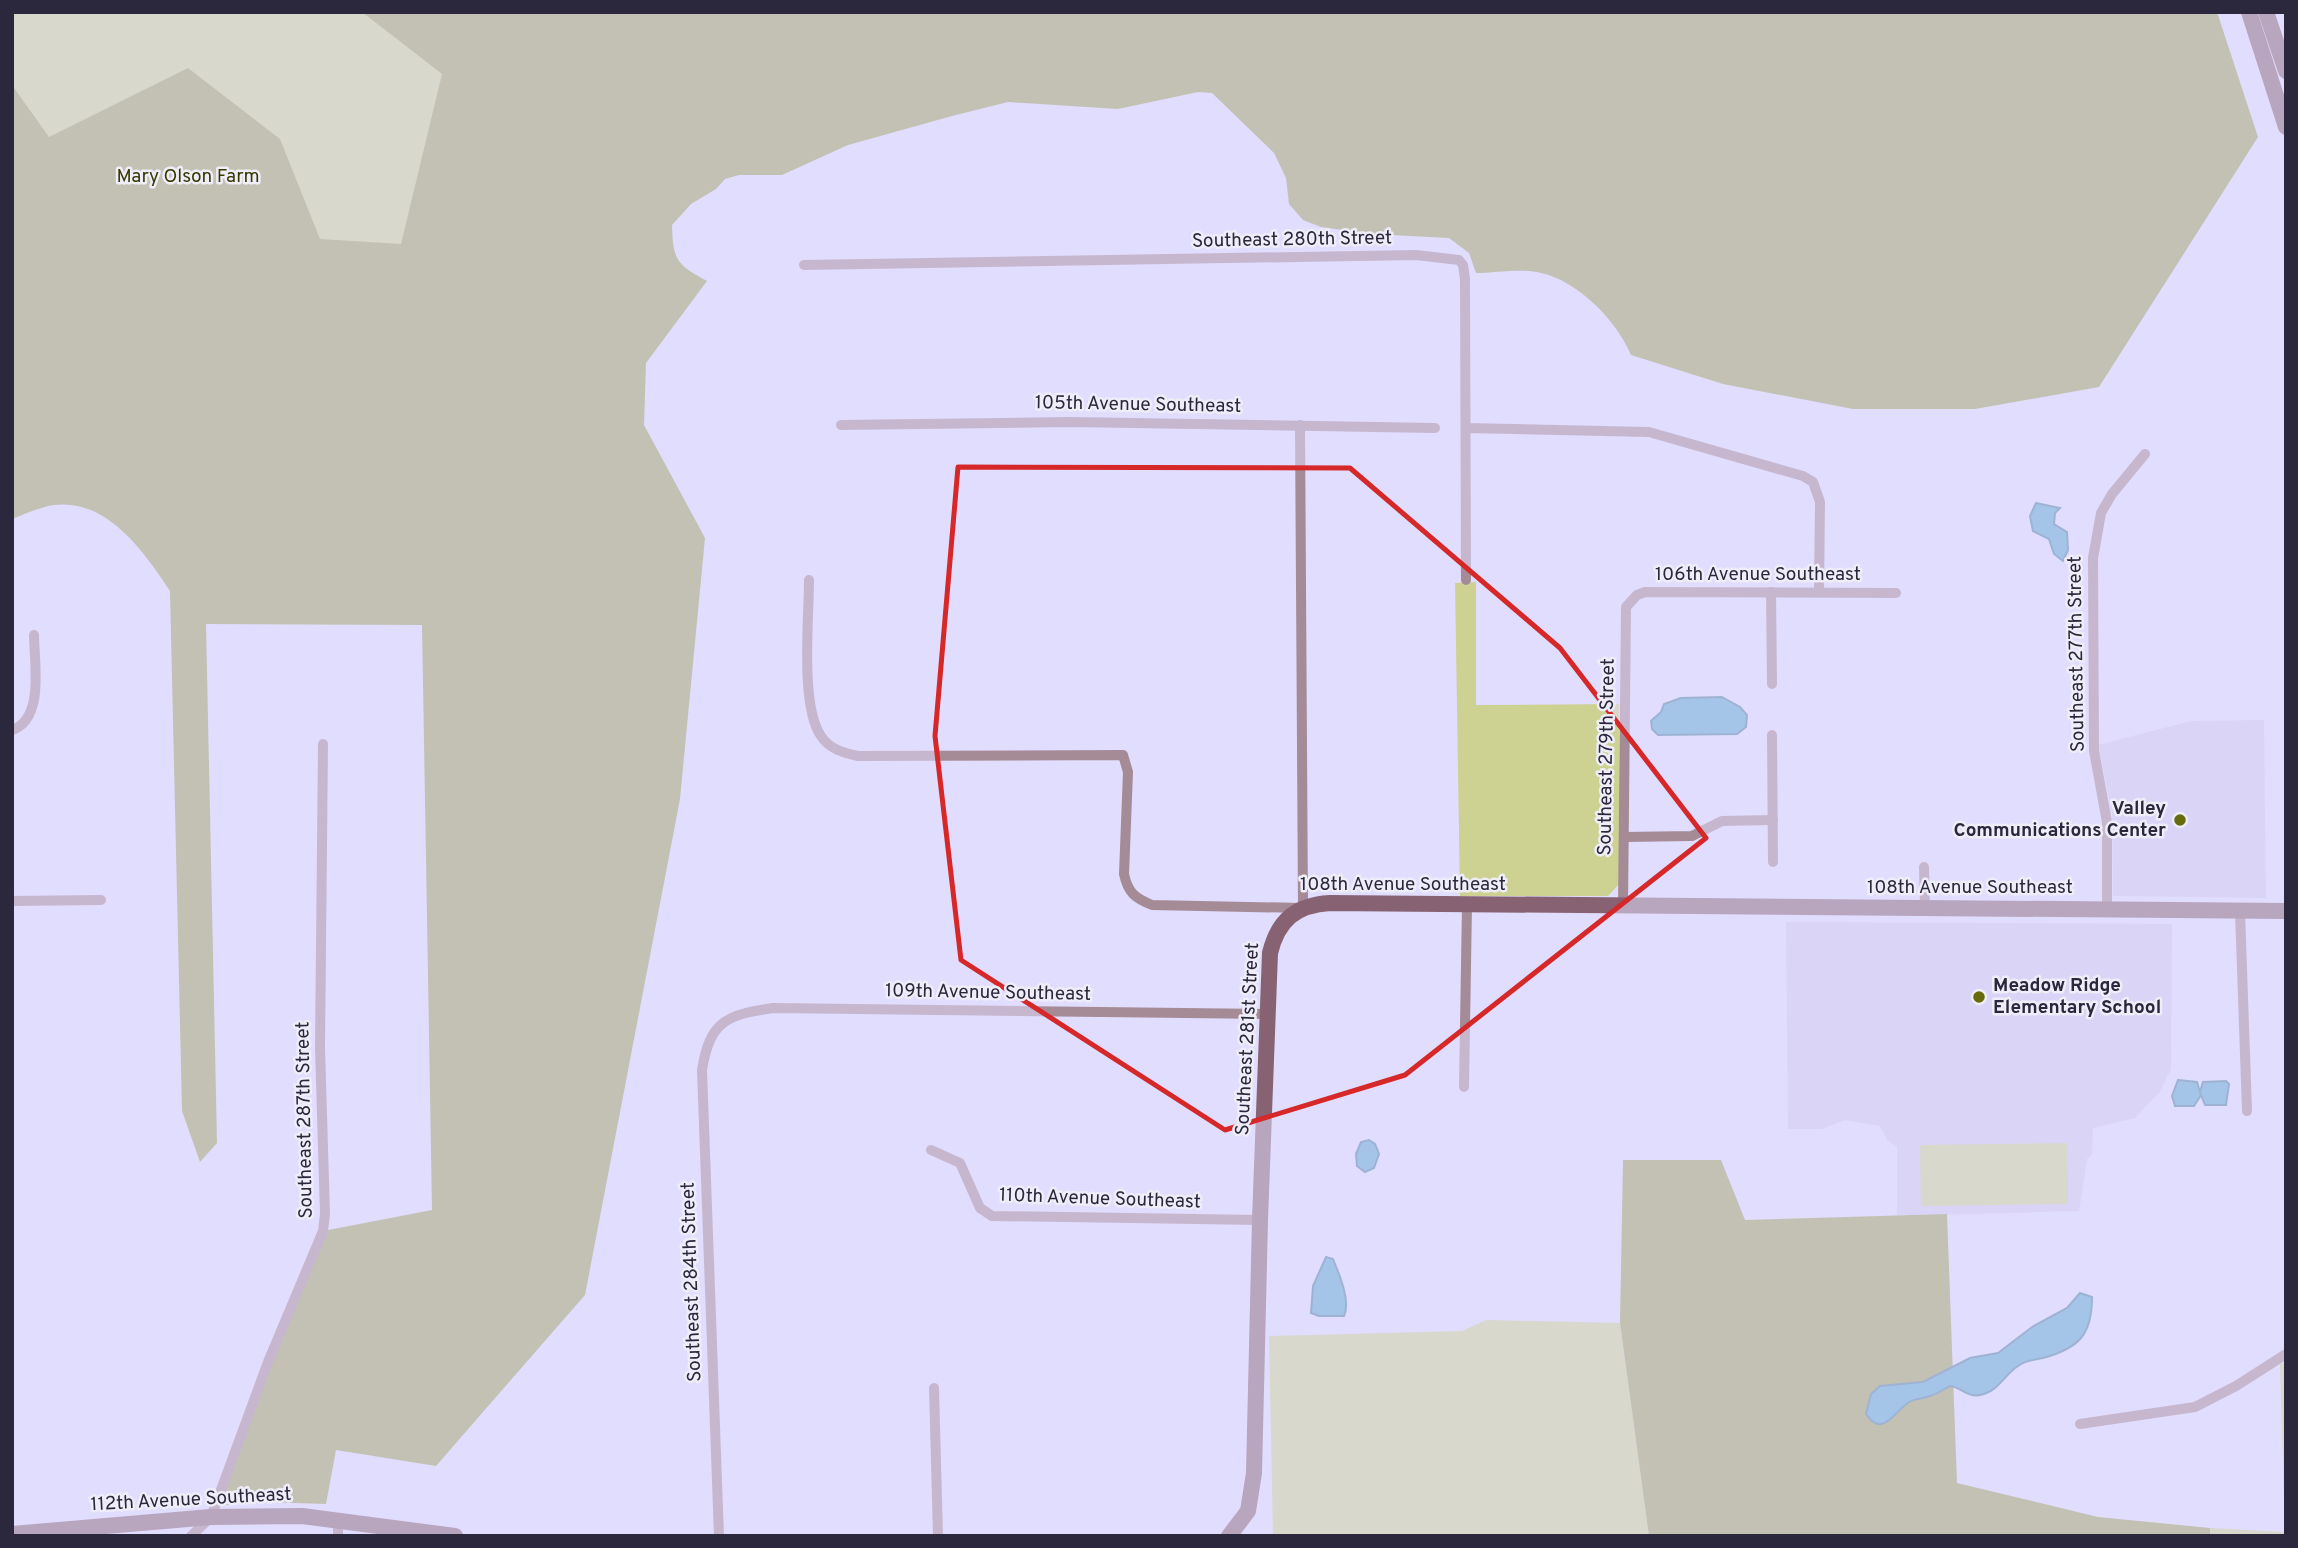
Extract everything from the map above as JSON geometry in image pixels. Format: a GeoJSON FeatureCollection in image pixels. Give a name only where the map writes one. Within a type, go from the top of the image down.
{"type":"FeatureCollection","features":[{"type":"Feature","properties":{"kind":"street"},"geometry":{"type":"LineString","coordinates":[[2249,12],[2286,127]]}},
{"type":"Feature","properties":{"kind":"street"},"geometry":{"type":"LineString","coordinates":[[2266,12],[2286,71]]}},
{"type":"Feature","properties":{"kind":"street","name":"Southeast 280th Street"},"geometry":{"type":"LineString","coordinates":[[804,265],[1416,254],[1450,257],[1463,265],[1465,279],[1466,580]]}},
{"type":"Feature","properties":{"kind":"street","name":"105th Avenue Southeast"},"geometry":{"type":"LineString","coordinates":[[841,425],[953,421],[1435,428]]}},
{"type":"Feature","properties":{"kind":"street"},"geometry":{"type":"LineString","coordinates":[[1300,425],[1303,908]]}},
{"type":"Feature","properties":{"kind":"street"},"geometry":{"type":"LineString","coordinates":[[1466,428],[1649,432],[1803,476],[1813,482],[1820,502],[1819,592]]}},
{"type":"Feature","properties":{"kind":"street","name":"Southeast 277th Street"},"geometry":{"type":"LineString","coordinates":[[2107,910],[2107,821],[2094,751],[2092,558],[2101,513],[2112,494],[2145,454]]}},
{"type":"Feature","properties":{"kind":"street","name":"108th Avenue Southeast"},"geometry":{"type":"LineString","coordinates":[[809,580],[808,700],[821,737],[837,751],[858,756],[1123,755],[1128,772],[1124,874],[1127,887],[1134,897],[1152,905],[1303,908],[1331,903],[2286,911]]}},
{"type":"Feature","properties":{"kind":"street","name":"106th Avenue Southeast"},"geometry":{"type":"LineString","coordinates":[[1626,607],[1637,595],[1645,592],[1896,593]]}},
{"type":"Feature","properties":{"kind":"street"},"geometry":{"type":"LineString","coordinates":[[1771,592],[1772,684]]}},
{"type":"Feature","properties":{"kind":"street","name":"Southeast 279th Street"},"geometry":{"type":"LineString","coordinates":[[1623,906],[1626,607]]}},
{"type":"Feature","properties":{"kind":"street"},"geometry":{"type":"LineString","coordinates":[[12,730],[24,724],[32,707],[34,635]]}},
{"type":"Feature","properties":{"kind":"street"},"geometry":{"type":"LineString","coordinates":[[1772,735],[1773,862]]}},
{"type":"Feature","properties":{"kind":"street","name":"Southeast 287th Street"},"geometry":{"type":"LineString","coordinates":[[211,1517],[268,1362],[323,1231],[325,1214],[320,1048],[323,744]]}},
{"type":"Feature","properties":{"kind":"street"},"geometry":{"type":"LineString","coordinates":[[1624,837],[1692,836],[1722,821],[1773,820]]}},
{"type":"Feature","properties":{"kind":"street"},"geometry":{"type":"LineString","coordinates":[[1924,867],[1925,909]]}},
{"type":"Feature","properties":{"kind":"street"},"geometry":{"type":"LineString","coordinates":[[12,901],[101,900]]}},
{"type":"Feature","properties":{"kind":"street"},"geometry":{"type":"LineString","coordinates":[[1464,1087],[1467,905]]}},
{"type":"Feature","properties":{"kind":"street","name":"Southeast 281st Street"},"geometry":{"type":"LineString","coordinates":[[1229,1536],[1248,1511],[1254,1473],[1260,1220],[1268,1014],[1274,936],[1288,916],[1303,908]]}},
{"type":"Feature","properties":{"kind":"street"},"geometry":{"type":"LineString","coordinates":[[2240,912],[2247,1111]]}},
{"type":"Feature","properties":{"kind":"street","name":"109th Avenue Southeast"},"geometry":{"type":"LineString","coordinates":[[714,1029],[744,1012],[773,1008],[1268,1014]]}},
{"type":"Feature","properties":{"kind":"street","name":"Southeast 284th Street"},"geometry":{"type":"LineString","coordinates":[[714,1029],[706,1047],[702,1070],[719,1536]]}},
{"type":"Feature","properties":{"kind":"street","name":"110th Avenue Southeast"},"geometry":{"type":"LineString","coordinates":[[931,1150],[960,1163],[980,1208],[992,1216],[1260,1220]]}},
{"type":"Feature","properties":{"kind":"street"},"geometry":{"type":"LineString","coordinates":[[2081,1424],[2195,1407],[2236,1386],[2286,1354]]}},
{"type":"Feature","properties":{"kind":"street"},"geometry":{"type":"LineString","coordinates":[[934,1388],[938,1536]]}},
{"type":"Feature","properties":{"kind":"street","name":"112th Avenue Southeast"},"geometry":{"type":"LineString","coordinates":[[12,1534],[211,1517],[302,1516],[338,1528],[455,1536]]}},
{"type":"Feature","properties":{"kind":"street"},"geometry":{"type":"LineString","coordinates":[[191,1536],[211,1517]]}},
{"type":"Feature","properties":{"kind":"highlighted area"},"geometry":{"type":"Polygon","coordinates":[[[958,467],[1350,468],[1560,648],[1706,838],[1405,1075],[1225,1130],[961,960],[935,736],[958,467]]]}},
{"type":"Feature","properties":{"kind":"shaded area"},"geometry":{"type":"Polygon","coordinates":[[[2264,720],[2266,898],[2113,896],[2112,813],[2098,745],[2191,721],[2264,720]]]}},
{"type":"Feature","properties":{"kind":"shaded area","name":"Meadow Ridge Elementary School"},"geometry":{"type":"Polygon","coordinates":[[[1786,922],[2172,924],[2171,1069],[2159,1093],[2135,1118],[2093,1128],[2092,1155],[2087,1159],[2079,1211],[1897,1216],[1897,1147],[1888,1141],[1880,1126],[1845,1120],[1822,1129],[1788,1129],[1786,922]]]}},
{"type":"Feature","properties":{"kind":"green space","name":"Mary Olson Farm"},"geometry":{"type":"Polygon","coordinates":[[[12,12],[537,12],[545,331],[12,349],[12,12]]]}},
{"type":"Feature","properties":{"kind":"green space"},"geometry":{"type":"Polygon","coordinates":[[[362,12],[2217,12],[2258,137],[2099,387],[1975,409],[1853,409],[1723,384],[1631,355],[1616,329],[1595,304],[1555,277],[1526,271],[1476,273],[1469,253],[1449,238],[1371,234],[1321,227],[1303,220],[1289,204],[1286,178],[1274,153],[1212,93],[1198,92],[1118,109],[1008,102],[848,145],[782,175],[739,175],[725,179],[716,189],[691,204],[672,225],[678,260],[707,281],[646,363],[644,425],[705,538],[680,799],[585,1295],[436,1466],[336,1450],[326,1504],[263,1502],[215,1506],[323,1231],[432,1210],[422,625],[206,624],[217,1143],[200,1162],[182,1111],[170,591],[136,545],[107,519],[91,510],[73,505],[54,505],[12,519],[12,85],[49,137],[188,68],[280,139],[320,239],[401,244],[442,74],[362,12]]]}},
{"type":"Feature","properties":{"kind":"green space"},"geometry":{"type":"Polygon","coordinates":[[[1476,582],[1476,705],[1619,704],[1620,883],[1608,896],[1460,896],[1455,583],[1476,582]]]}},
{"type":"Feature","properties":{"kind":"green space"},"geometry":{"type":"Polygon","coordinates":[[[2067,1143],[2068,1204],[1921,1206],[1920,1145],[2067,1143]]]}},
{"type":"Feature","properties":{"kind":"green space"},"geometry":{"type":"Polygon","coordinates":[[[1623,1160],[1721,1160],[1745,1220],[1947,1214],[1957,1483],[2098,1517],[2210,1528],[2210,1536],[1649,1536],[1620,1323],[1623,1160]]]}},
{"type":"Feature","properties":{"kind":"green space"},"geometry":{"type":"Polygon","coordinates":[[[1486,1320],[1620,1323],[1649,1536],[1273,1536],[1269,1336],[1462,1331],[1486,1320]]]}},
{"type":"Feature","properties":{"kind":"green space"},"geometry":{"type":"Polygon","coordinates":[[[2286,1363],[2286,1536],[2210,1536],[2210,1528],[2285,1532],[2280,1364],[2286,1363]]]}},
{"type":"Feature","properties":{"kind":"water"},"geometry":{"type":"Polygon","coordinates":[[[2036,503],[2060,508],[2055,513],[2054,524],[2067,532],[2068,550],[2063,561],[2054,554],[2049,539],[2033,531],[2030,516],[2036,503]]]}},
{"type":"Feature","properties":{"kind":"water"},"geometry":{"type":"Polygon","coordinates":[[[1722,697],[1740,707],[1747,715],[1746,727],[1737,734],[1658,735],[1652,729],[1651,721],[1661,712],[1664,704],[1681,698],[1722,697]]]}},
{"type":"Feature","properties":{"kind":"water"},"geometry":{"type":"Polygon","coordinates":[[[2178,1080],[2197,1082],[2200,1092],[2203,1082],[2226,1081],[2229,1084],[2226,1105],[2205,1105],[2201,1095],[2194,1106],[2175,1106],[2172,1096],[2178,1080]]]}},
{"type":"Feature","properties":{"kind":"water"},"geometry":{"type":"Polygon","coordinates":[[[1369,1140],[1375,1144],[1379,1154],[1374,1168],[1365,1172],[1357,1166],[1356,1154],[1361,1142],[1369,1140]]]}},
{"type":"Feature","properties":{"kind":"water"},"geometry":{"type":"Polygon","coordinates":[[[1326,1257],[1333,1259],[1343,1288],[1346,1303],[1344,1316],[1319,1316],[1311,1313],[1313,1286],[1326,1257]]]}},
{"type":"Feature","properties":{"kind":"water"},"geometry":{"type":"Polygon","coordinates":[[[2080,1293],[2092,1297],[2089,1321],[2081,1338],[2066,1350],[2021,1364],[1996,1387],[1980,1395],[1972,1395],[1950,1386],[1933,1395],[1909,1402],[1883,1424],[1877,1424],[1866,1414],[1871,1394],[1880,1386],[1923,1382],[1970,1358],[1998,1353],[2032,1327],[2067,1308],[2080,1293]]]}},
{"type":"Feature","properties":{"kind":"place","name":"Valley Communications Center"},"geometry":{"type":"Point","coordinates":[2180,820]}},
{"type":"Feature","properties":{"kind":"place","name":"Meadow Ridge Elementary School"},"geometry":{"type":"Point","coordinates":[1979,997]}}]}
